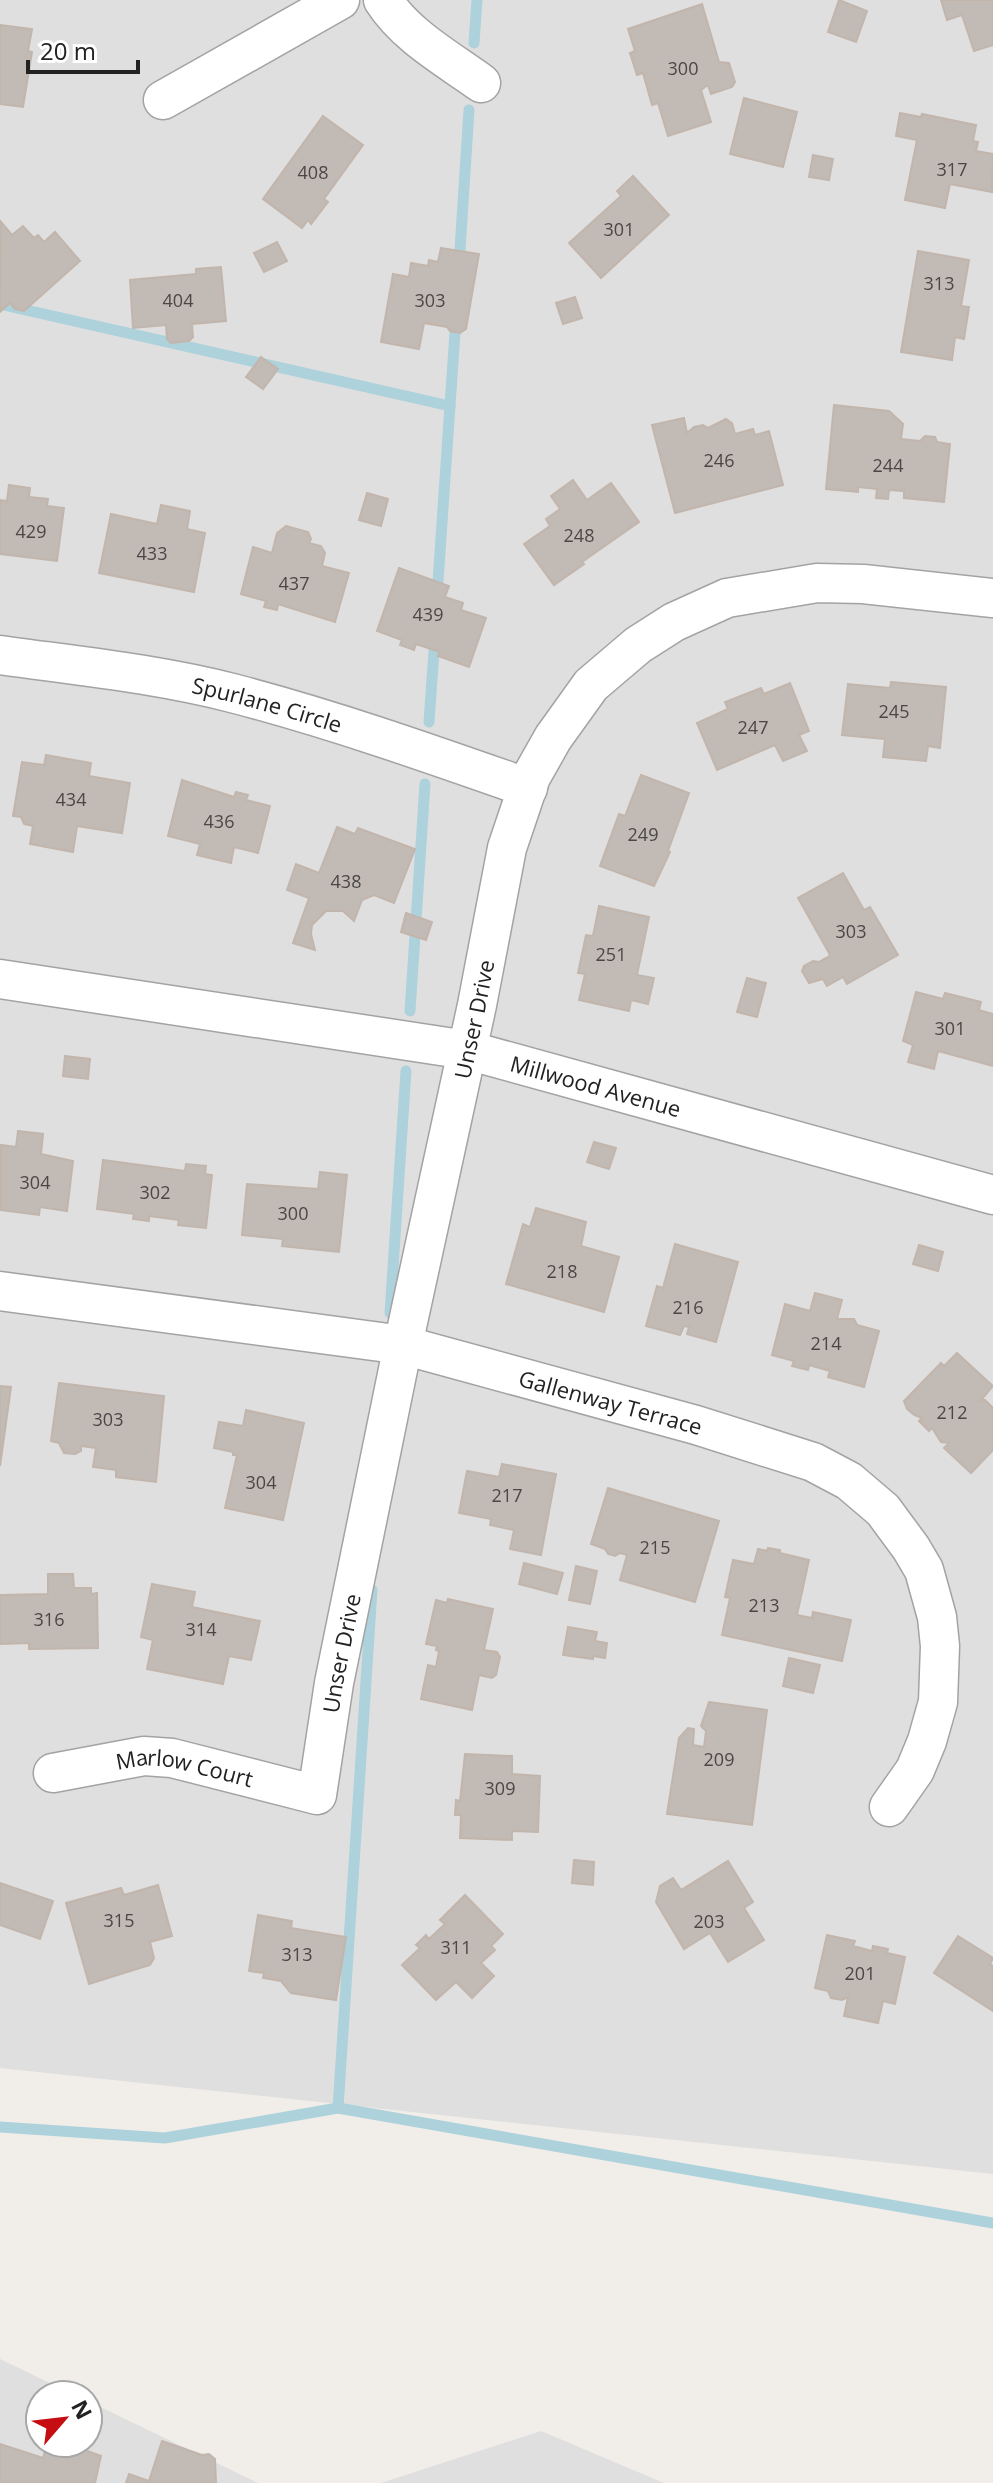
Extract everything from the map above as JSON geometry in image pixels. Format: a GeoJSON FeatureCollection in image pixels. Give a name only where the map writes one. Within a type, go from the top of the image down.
{"type":"FeatureCollection","features":[{"type":"Feature","properties":{"kind":"street"},"geometry":{"type":"LineString","coordinates":[[163,100],[340,0]]}},
{"type":"Feature","properties":{"kind":"street"},"geometry":{"type":"LineString","coordinates":[[383,0],[390,11],[424,43],[481,83]]}},
{"type":"Feature","properties":{"kind":"street","name":"Unser Drive"},"geometry":{"type":"LineString","coordinates":[[317,1795],[334,1683],[507,848],[528,788],[553,738],[591,685],[638,645],[674,622],[727,598],[817,583],[863,584],[993,598]]}},
{"type":"Feature","properties":{"kind":"street","name":"Spurlane Circle"},"geometry":{"type":"LineString","coordinates":[[0,655],[146,675],[234,693],[358,728],[528,788]]}},
{"type":"Feature","properties":{"kind":"street","name":"Millwood Avenue"},"geometry":{"type":"LineString","coordinates":[[0,979],[467,1050],[993,1195]]}},
{"type":"Feature","properties":{"kind":"street","name":"Gallenway Terrace"},"geometry":{"type":"LineString","coordinates":[[0,1291],[403,1345],[696,1425],[813,1462],[849,1481],[883,1510],[911,1548],[924,1570],[937,1617],[940,1646],[938,1702],[915,1770],[889,1807]]}},
{"type":"Feature","properties":{"kind":"street","name":"Marlow Court"},"geometry":{"type":"LineString","coordinates":[[53,1773],[144,1756],[172,1758],[317,1795]]}},
{"type":"Feature","properties":{"kind":"shaded area"},"geometry":{"type":"Polygon","coordinates":[[[0,0],[993,0],[993,2174],[0,2068],[0,0]]]}},
{"type":"Feature","properties":{"kind":"shaded area"},"geometry":{"type":"Polygon","coordinates":[[[0,2359],[42,2379],[24,2379],[24,2459],[104,2459],[104,2409],[258,2483],[0,2483],[0,2359]]]}},
{"type":"Feature","properties":{"kind":"shaded area"},"geometry":{"type":"Polygon","coordinates":[[[541,2431],[664,2483],[381,2483],[541,2431]]]}},
{"type":"Feature","properties":{"kind":"building"},"geometry":{"type":"Polygon","coordinates":[[[839,0],[867,11],[856,42],[828,32],[839,0]]]}},
{"type":"Feature","properties":{"kind":"building"},"geometry":{"type":"Polygon","coordinates":[[[941,0],[993,0],[993,45],[974,51],[962,15],[947,20],[941,0]]]}},
{"type":"Feature","properties":{"kind":"building"},"geometry":{"type":"Polygon","coordinates":[[[702,4],[719,62],[729,63],[735,82],[732,87],[711,94],[708,85],[701,90],[711,122],[668,136],[658,103],[652,105],[643,73],[637,75],[630,53],[635,51],[628,29],[702,4]]]}},
{"type":"Feature","properties":{"kind":"building"},"geometry":{"type":"Polygon","coordinates":[[[0,25],[32,29],[28,51],[32,52],[23,107],[0,104],[0,25]]]}},
{"type":"Feature","properties":{"kind":"building"},"geometry":{"type":"Polygon","coordinates":[[[744,98],[797,112],[783,167],[730,154],[744,98]]]}},
{"type":"Feature","properties":{"kind":"building"},"geometry":{"type":"Polygon","coordinates":[[[900,113],[921,117],[922,114],[976,125],[973,141],[978,142],[976,151],[993,154],[992,192],[950,184],[945,208],[905,200],[917,140],[896,136],[900,113]]]}},
{"type":"Feature","properties":{"kind":"building"},"geometry":{"type":"Polygon","coordinates":[[[323,116],[363,145],[324,199],[328,202],[311,224],[308,220],[302,228],[263,199],[323,116]]]}},
{"type":"Feature","properties":{"kind":"building"},"geometry":{"type":"Polygon","coordinates":[[[813,155],[833,159],[829,180],[809,177],[813,155]]]}},
{"type":"Feature","properties":{"kind":"building"},"geometry":{"type":"Polygon","coordinates":[[[633,176],[669,215],[601,278],[569,243],[621,196],[617,191],[633,176]]]}},
{"type":"Feature","properties":{"kind":"building"},"geometry":{"type":"Polygon","coordinates":[[[1,222],[12,235],[23,226],[34,238],[38,235],[44,242],[55,232],[80,261],[24,311],[15,309],[10,303],[0,312],[1,222]]]}},
{"type":"Feature","properties":{"kind":"building"},"geometry":{"type":"Polygon","coordinates":[[[277,242],[287,261],[264,272],[254,253],[277,242]]]}},
{"type":"Feature","properties":{"kind":"building"},"geometry":{"type":"Polygon","coordinates":[[[441,248],[479,254],[466,329],[460,333],[424,323],[419,349],[381,342],[393,274],[409,277],[411,263],[428,266],[429,260],[438,262],[441,248]]]}},
{"type":"Feature","properties":{"kind":"building"},"geometry":{"type":"Polygon","coordinates":[[[918,251],[969,260],[961,306],[969,307],[964,339],[955,337],[952,360],[901,352],[918,251]]]}},
{"type":"Feature","properties":{"kind":"building"},"geometry":{"type":"Polygon","coordinates":[[[221,267],[226,321],[192,324],[193,337],[189,341],[171,343],[167,339],[166,325],[133,328],[130,280],[196,274],[196,269],[221,267]]]}},
{"type":"Feature","properties":{"kind":"building"},"geometry":{"type":"Polygon","coordinates":[[[575,297],[582,318],[563,324],[556,303],[575,297]]]}},
{"type":"Feature","properties":{"kind":"building"},"geometry":{"type":"Polygon","coordinates":[[[261,357],[278,369],[263,389],[246,377],[261,357]]]}},
{"type":"Feature","properties":{"kind":"building"},"geometry":{"type":"Polygon","coordinates":[[[834,405],[889,411],[903,424],[901,439],[920,441],[925,436],[935,437],[937,442],[950,444],[944,502],[904,498],[904,491],[889,490],[888,499],[876,498],[877,489],[858,487],[858,492],[826,489],[834,405]]]}},
{"type":"Feature","properties":{"kind":"building"},"geometry":{"type":"Polygon","coordinates":[[[684,418],[687,433],[694,427],[703,425],[708,428],[726,419],[732,423],[735,434],[753,429],[755,435],[769,431],[783,485],[675,513],[652,425],[684,418]]]}},
{"type":"Feature","properties":{"kind":"building"},"geometry":{"type":"Polygon","coordinates":[[[573,480],[587,500],[611,483],[639,522],[554,585],[524,544],[550,526],[546,519],[560,509],[551,496],[573,480]]]}},
{"type":"Feature","properties":{"kind":"building"},"geometry":{"type":"Polygon","coordinates":[[[9,485],[30,488],[29,497],[48,499],[47,506],[64,508],[57,561],[0,554],[0,500],[7,501],[9,485]]]}},
{"type":"Feature","properties":{"kind":"building"},"geometry":{"type":"Polygon","coordinates":[[[367,493],[388,499],[381,526],[359,520],[367,493]]]}},
{"type":"Feature","properties":{"kind":"building"},"geometry":{"type":"Polygon","coordinates":[[[161,505],[190,511],[187,529],[205,533],[194,592],[99,573],[111,514],[157,524],[161,505]]]}},
{"type":"Feature","properties":{"kind":"building"},"geometry":{"type":"Polygon","coordinates":[[[286,526],[308,532],[309,543],[321,546],[325,553],[322,566],[349,573],[335,622],[278,604],[277,610],[264,607],[266,601],[241,594],[253,547],[272,553],[277,533],[286,526]]]}},
{"type":"Feature","properties":{"kind":"building"},"geometry":{"type":"Polygon","coordinates":[[[399,568],[449,586],[445,597],[463,603],[461,610],[486,618],[469,667],[416,644],[414,650],[400,645],[402,640],[377,631],[399,568]]]}},
{"type":"Feature","properties":{"kind":"building"},"geometry":{"type":"Polygon","coordinates":[[[891,682],[946,687],[940,748],[928,746],[926,761],[883,757],[885,739],[842,735],[848,684],[890,688],[891,682]]]}},
{"type":"Feature","properties":{"kind":"building"},"geometry":{"type":"Polygon","coordinates":[[[790,683],[809,731],[799,735],[807,751],[783,761],[775,745],[717,770],[697,723],[728,709],[725,702],[761,688],[764,694],[790,683]]]}},
{"type":"Feature","properties":{"kind":"building"},"geometry":{"type":"Polygon","coordinates":[[[46,755],[91,763],[89,776],[130,783],[122,833],[77,826],[73,852],[30,844],[33,826],[24,824],[21,817],[13,816],[22,762],[44,765],[46,755]]]}},
{"type":"Feature","properties":{"kind":"building"},"geometry":{"type":"Polygon","coordinates":[[[641,775],[689,793],[670,852],[654,886],[600,866],[619,814],[625,816],[641,775]]]}},
{"type":"Feature","properties":{"kind":"building"},"geometry":{"type":"Polygon","coordinates":[[[182,780],[234,797],[236,792],[248,795],[246,800],[270,806],[258,853],[234,847],[231,863],[197,855],[200,844],[168,836],[182,780]]]}},
{"type":"Feature","properties":{"kind":"building"},"geometry":{"type":"Polygon","coordinates":[[[337,827],[355,834],[358,828],[415,849],[394,903],[374,895],[362,900],[354,921],[343,911],[326,911],[312,925],[315,950],[293,943],[309,898],[287,890],[296,864],[319,873],[337,827]]]}},
{"type":"Feature","properties":{"kind":"building"},"geometry":{"type":"Polygon","coordinates":[[[843,873],[864,910],[870,907],[898,955],[847,984],[843,977],[827,986],[823,979],[809,983],[802,971],[804,966],[830,956],[798,898],[843,873]]]}},
{"type":"Feature","properties":{"kind":"building"},"geometry":{"type":"Polygon","coordinates":[[[599,906],[649,917],[637,975],[654,978],[648,1004],[631,1000],[629,1011],[579,1000],[585,974],[578,973],[586,935],[593,936],[599,906]]]}},
{"type":"Feature","properties":{"kind":"building"},"geometry":{"type":"Polygon","coordinates":[[[406,913],[432,922],[426,940],[401,932],[406,913]]]}},
{"type":"Feature","properties":{"kind":"building"},"geometry":{"type":"Polygon","coordinates":[[[747,978],[766,983],[757,1017],[737,1012],[747,978]]]}},
{"type":"Feature","properties":{"kind":"building"},"geometry":{"type":"Polygon","coordinates":[[[916,992],[943,999],[945,993],[981,1002],[979,1010],[993,1014],[993,1066],[938,1051],[934,1069],[908,1062],[913,1045],[903,1041],[916,992]]]}},
{"type":"Feature","properties":{"kind":"building"},"geometry":{"type":"Polygon","coordinates":[[[65,1056],[90,1059],[88,1079],[63,1076],[65,1056]]]}},
{"type":"Feature","properties":{"kind":"building"},"geometry":{"type":"Polygon","coordinates":[[[18,1131],[43,1134],[41,1154],[73,1161],[67,1211],[40,1207],[39,1215],[1,1210],[1,1145],[16,1147],[18,1131]]]}},
{"type":"Feature","properties":{"kind":"building"},"geometry":{"type":"Polygon","coordinates":[[[594,1142],[616,1148],[609,1169],[587,1162],[594,1142]]]}},
{"type":"Feature","properties":{"kind":"building"},"geometry":{"type":"Polygon","coordinates":[[[103,1160],[185,1171],[186,1164],[206,1166],[205,1174],[212,1175],[206,1228],[178,1225],[179,1220],[149,1216],[149,1221],[133,1219],[134,1214],[97,1209],[103,1160]]]}},
{"type":"Feature","properties":{"kind":"building"},"geometry":{"type":"Polygon","coordinates":[[[320,1172],[347,1175],[339,1252],[282,1246],[283,1239],[242,1235],[247,1184],[318,1189],[320,1172]]]}},
{"type":"Feature","properties":{"kind":"building"},"geometry":{"type":"Polygon","coordinates":[[[536,1208],[586,1222],[581,1246],[619,1257],[604,1312],[506,1284],[523,1224],[530,1227],[536,1208]]]}},
{"type":"Feature","properties":{"kind":"building"},"geometry":{"type":"Polygon","coordinates":[[[675,1244],[738,1262],[716,1342],[687,1334],[689,1327],[684,1326],[680,1335],[646,1326],[657,1286],[663,1288],[675,1244]]]}},
{"type":"Feature","properties":{"kind":"building"},"geometry":{"type":"Polygon","coordinates":[[[919,1245],[943,1252],[938,1271],[913,1264],[919,1245]]]}},
{"type":"Feature","properties":{"kind":"building"},"geometry":{"type":"Polygon","coordinates":[[[815,1293],[842,1300],[837,1319],[854,1319],[857,1325],[879,1331],[864,1387],[828,1377],[830,1371],[809,1365],[808,1370],[792,1366],[794,1361],[772,1355],[785,1304],[810,1311],[815,1293]]]}},
{"type":"Feature","properties":{"kind":"building"},"geometry":{"type":"Polygon","coordinates":[[[957,1353],[993,1386],[981,1400],[993,1408],[993,1450],[971,1473],[944,1448],[949,1443],[941,1442],[932,1428],[929,1431],[919,1421],[922,1418],[907,1409],[904,1401],[941,1363],[944,1366],[957,1353]]]}},
{"type":"Feature","properties":{"kind":"building"},"geometry":{"type":"Polygon","coordinates":[[[59,1383],[164,1396],[156,1482],[116,1477],[116,1470],[93,1467],[96,1448],[81,1446],[81,1451],[75,1454],[64,1453],[59,1443],[51,1441],[59,1383]]]}},
{"type":"Feature","properties":{"kind":"building"},"geometry":{"type":"Polygon","coordinates":[[[0,1386],[11,1387],[0,1466],[0,1386]]]}},
{"type":"Feature","properties":{"kind":"building"},"geometry":{"type":"Polygon","coordinates":[[[246,1410],[304,1423],[283,1520],[225,1508],[237,1455],[214,1448],[219,1422],[243,1426],[246,1410]]]}},
{"type":"Feature","properties":{"kind":"building"},"geometry":{"type":"Polygon","coordinates":[[[502,1464],[556,1474],[541,1555],[510,1549],[514,1530],[490,1525],[491,1519],[459,1513],[467,1471],[499,1477],[502,1464]]]}},
{"type":"Feature","properties":{"kind":"building"},"geometry":{"type":"Polygon","coordinates":[[[608,1488],[719,1521],[695,1602],[620,1580],[627,1555],[608,1554],[605,1549],[591,1544],[608,1488]]]}},
{"type":"Feature","properties":{"kind":"building"},"geometry":{"type":"Polygon","coordinates":[[[768,1548],[809,1560],[797,1615],[812,1618],[813,1612],[851,1620],[842,1661],[722,1635],[730,1598],[725,1597],[733,1560],[754,1564],[758,1549],[767,1551],[768,1548]]]}},
{"type":"Feature","properties":{"kind":"building"},"geometry":{"type":"Polygon","coordinates":[[[524,1563],[563,1573],[557,1594],[519,1584],[524,1563]]]}},
{"type":"Feature","properties":{"kind":"building"},"geometry":{"type":"Polygon","coordinates":[[[576,1566],[597,1571],[590,1604],[569,1600],[576,1566]]]}},
{"type":"Feature","properties":{"kind":"building"},"geometry":{"type":"Polygon","coordinates":[[[48,1574],[73,1574],[74,1588],[91,1588],[91,1594],[97,1593],[98,1648],[29,1649],[29,1643],[0,1644],[0,1595],[48,1594],[48,1574]]]}},
{"type":"Feature","properties":{"kind":"building"},"geometry":{"type":"Polygon","coordinates":[[[152,1584],[195,1592],[192,1607],[260,1621],[251,1660],[229,1656],[223,1684],[147,1669],[153,1640],[141,1637],[152,1584]]]}},
{"type":"Feature","properties":{"kind":"building"},"geometry":{"type":"Polygon","coordinates":[[[448,1599],[493,1609],[484,1650],[497,1652],[500,1657],[496,1675],[492,1678],[479,1675],[472,1710],[421,1699],[428,1665],[436,1667],[439,1651],[436,1650],[437,1646],[426,1644],[436,1600],[447,1603],[448,1599]]]}},
{"type":"Feature","properties":{"kind":"building"},"geometry":{"type":"Polygon","coordinates":[[[568,1627],[597,1632],[595,1641],[607,1643],[605,1658],[563,1655],[568,1627]]]}},
{"type":"Feature","properties":{"kind":"building"},"geometry":{"type":"Polygon","coordinates":[[[789,1658],[820,1665],[813,1693],[783,1686],[789,1658]]]}},
{"type":"Feature","properties":{"kind":"building"},"geometry":{"type":"Polygon","coordinates":[[[709,1702],[767,1710],[752,1825],[667,1814],[679,1738],[688,1728],[694,1729],[693,1745],[704,1747],[706,1731],[701,1726],[709,1702]]]}},
{"type":"Feature","properties":{"kind":"building"},"geometry":{"type":"Polygon","coordinates":[[[465,1754],[512,1756],[512,1774],[540,1776],[538,1832],[512,1831],[512,1840],[460,1838],[461,1815],[455,1815],[456,1800],[460,1801],[465,1754]]]}},
{"type":"Feature","properties":{"kind":"building"},"geometry":{"type":"Polygon","coordinates":[[[574,1860],[594,1862],[593,1885],[572,1883],[574,1860]]]}},
{"type":"Feature","properties":{"kind":"building"},"geometry":{"type":"Polygon","coordinates":[[[728,1861],[753,1902],[744,1908],[764,1940],[728,1962],[710,1933],[684,1949],[656,1902],[660,1886],[673,1878],[681,1890],[728,1861]]]}},
{"type":"Feature","properties":{"kind":"building"},"geometry":{"type":"Polygon","coordinates":[[[0,1883],[53,1901],[40,1939],[0,1925],[0,1883]]]}},
{"type":"Feature","properties":{"kind":"building"},"geometry":{"type":"Polygon","coordinates":[[[158,1885],[172,1936],[150,1942],[154,1958],[150,1965],[89,1984],[66,1903],[121,1888],[124,1895],[158,1885]]]}},
{"type":"Feature","properties":{"kind":"building"},"geometry":{"type":"Polygon","coordinates":[[[465,1895],[503,1934],[491,1946],[495,1950],[481,1963],[494,1976],[472,1998],[456,1982],[436,2000],[402,1965],[420,1948],[416,1945],[426,1935],[429,1939],[445,1924],[440,1920],[465,1895]]]}},
{"type":"Feature","properties":{"kind":"building"},"geometry":{"type":"Polygon","coordinates":[[[258,1915],[292,1921],[291,1928],[346,1937],[336,2000],[291,1993],[281,1981],[263,1978],[264,1973],[249,1971],[258,1915]]]}},
{"type":"Feature","properties":{"kind":"building"},"geometry":{"type":"Polygon","coordinates":[[[827,1935],[855,1941],[853,1946],[872,1951],[873,1946],[888,1949],[887,1953],[905,1957],[895,2004],[883,2001],[878,2023],[844,2016],[848,1997],[842,2000],[831,1998],[828,1991],[815,1988],[827,1935]]]}},
{"type":"Feature","properties":{"kind":"building"},"geometry":{"type":"Polygon","coordinates":[[[958,1936],[993,1958],[990,1964],[993,1966],[993,2011],[934,1973],[958,1936]]]}},
{"type":"Feature","properties":{"kind":"building"},"geometry":{"type":"Polygon","coordinates":[[[162,2441],[202,2455],[209,2454],[215,2459],[216,2483],[126,2483],[129,2474],[149,2481],[162,2441]]]}},
{"type":"Feature","properties":{"kind":"building"},"geometry":{"type":"Polygon","coordinates":[[[0,2444],[24,2452],[24,2459],[100,2459],[95,2483],[0,2483],[0,2444]]]}},
{"type":"Feature","properties":{"kind":"waterway"},"geometry":{"type":"LineString","coordinates":[[474,43],[477,0]]}},
{"type":"Feature","properties":{"kind":"waterway"},"geometry":{"type":"LineString","coordinates":[[459,265],[469,110]]}},
{"type":"Feature","properties":{"kind":"waterway"},"geometry":{"type":"LineString","coordinates":[[0,304],[450,406]]}},
{"type":"Feature","properties":{"kind":"waterway"},"geometry":{"type":"LineString","coordinates":[[437,596],[456,318]]}},
{"type":"Feature","properties":{"kind":"waterway"},"geometry":{"type":"LineString","coordinates":[[429,722],[435,637]]}},
{"type":"Feature","properties":{"kind":"waterway"},"geometry":{"type":"LineString","coordinates":[[410,1011],[425,784]]}},
{"type":"Feature","properties":{"kind":"waterway"},"geometry":{"type":"LineString","coordinates":[[390,1313],[406,1071]]}},
{"type":"Feature","properties":{"kind":"waterway"},"geometry":{"type":"LineString","coordinates":[[338,2108],[372,1590]]}},
{"type":"Feature","properties":{"kind":"waterway"},"geometry":{"type":"LineString","coordinates":[[0,2127],[165,2138],[338,2108],[993,2223]]}}]}
